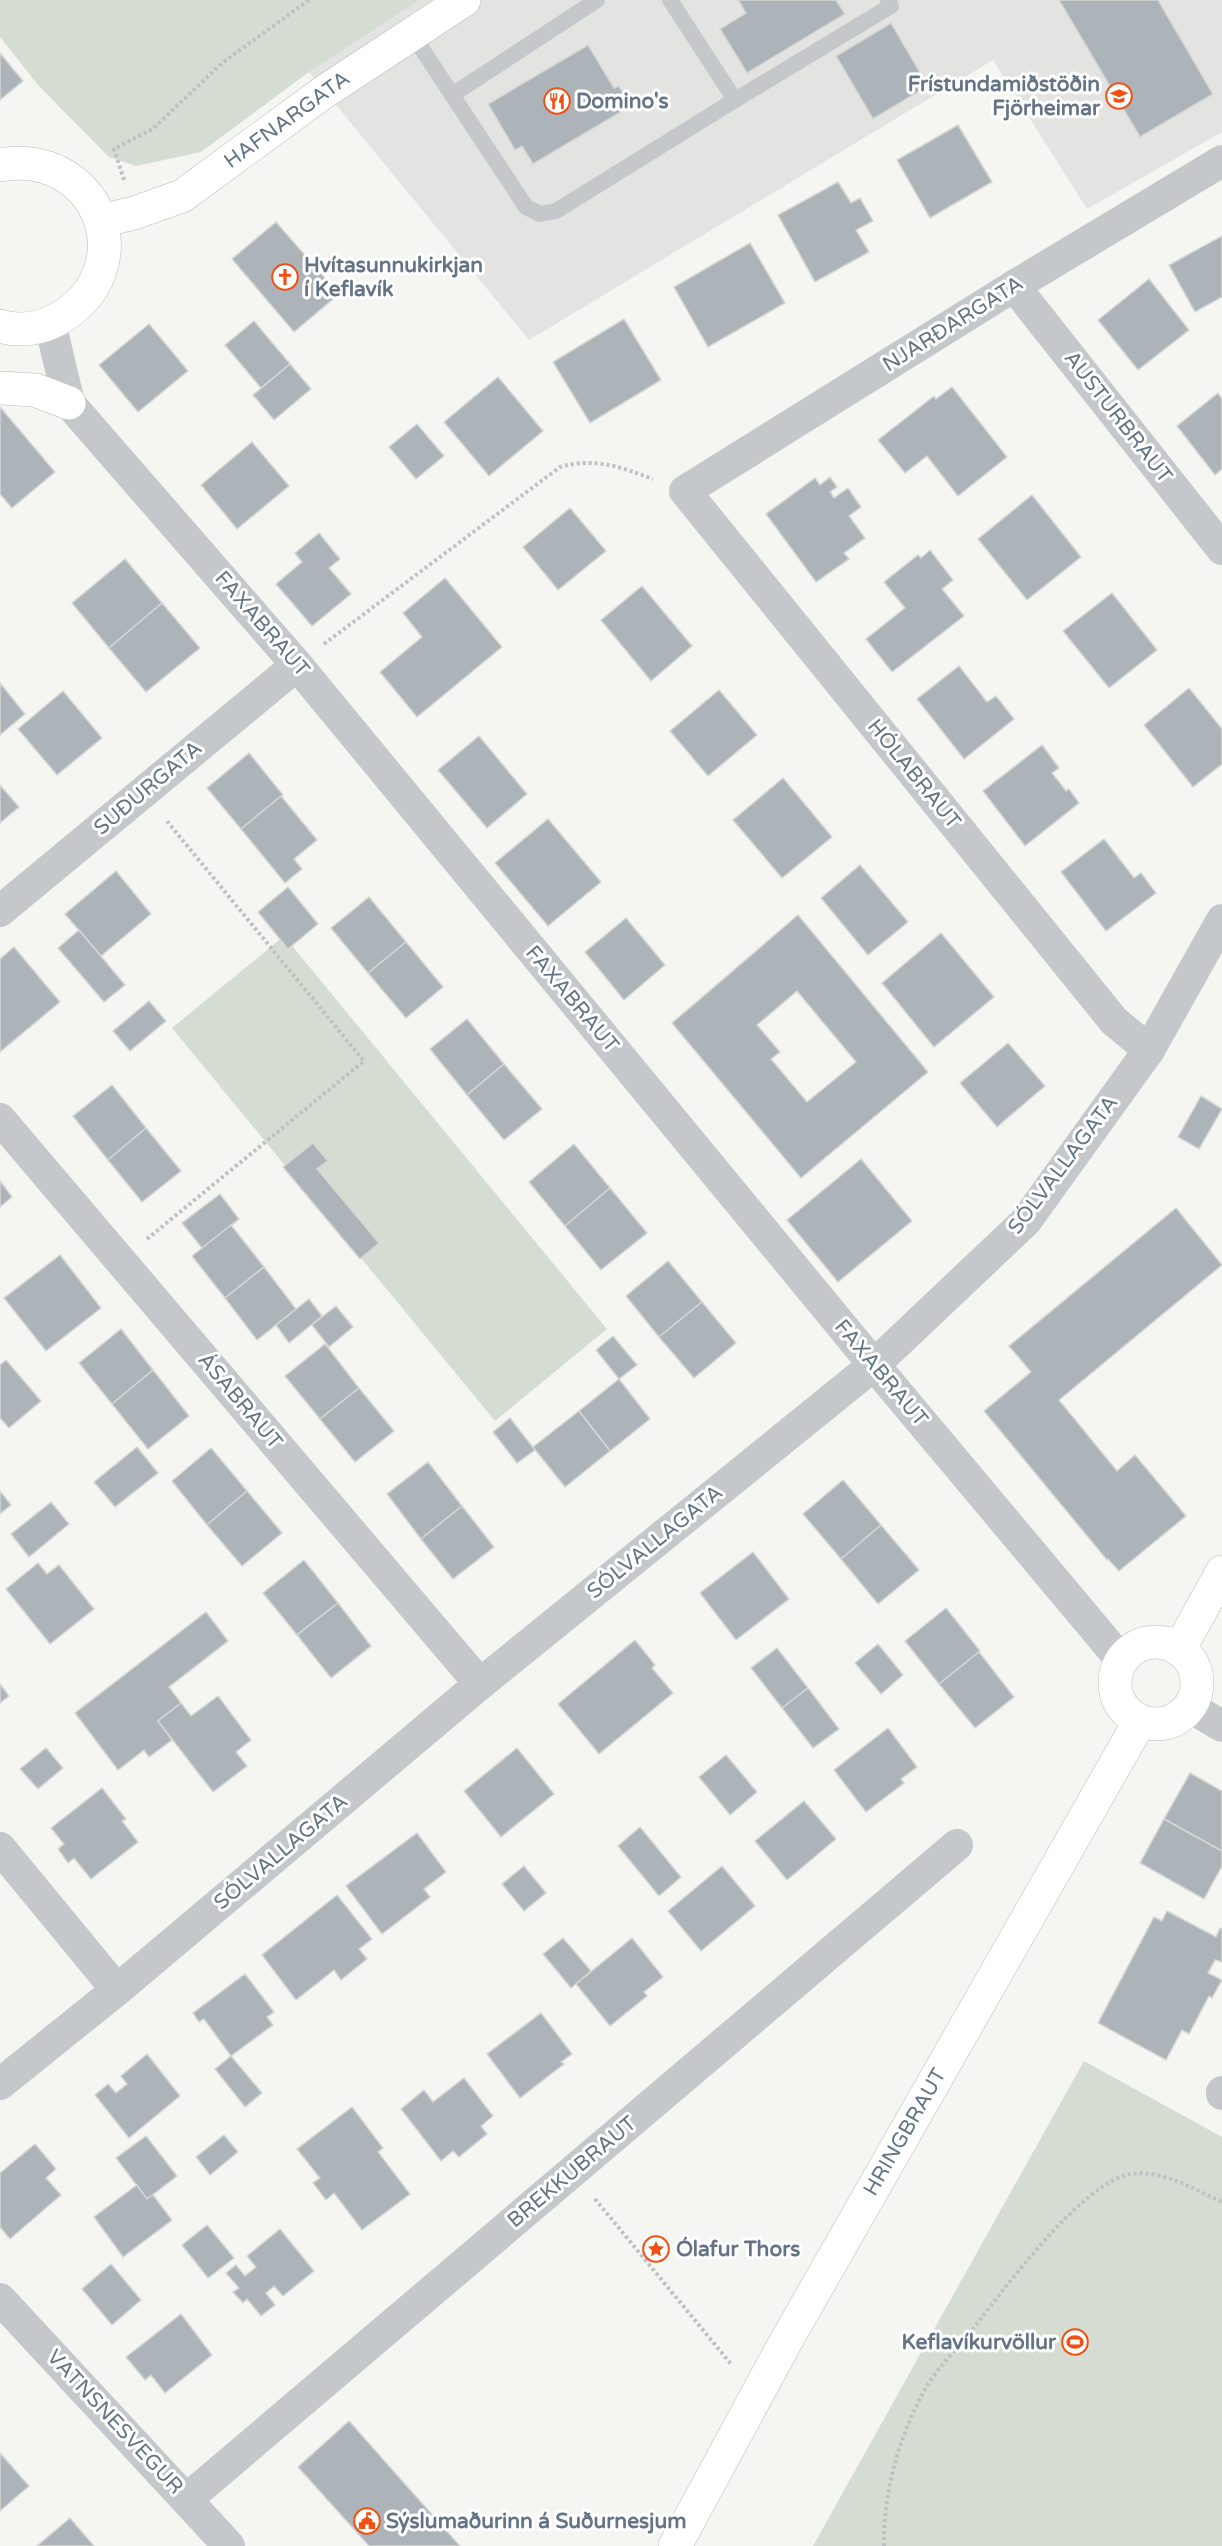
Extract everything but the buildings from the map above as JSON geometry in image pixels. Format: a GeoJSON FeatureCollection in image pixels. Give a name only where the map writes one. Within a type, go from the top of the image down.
{"type":"FeatureCollection","features":[{"type":"Feature","properties":{"kind":"main road","name":"HAFNARGATA"},"geometry":{"type":"LineString","coordinates":[[101,221],[134,213],[182,196],[324,92],[464,0]]}},
{"type":"Feature","properties":{"kind":"main road"},"geometry":{"type":"LineString","coordinates":[[0,165],[20,161],[47,165],[71,178],[89,197],[101,221],[105,246],[100,271],[93,286],[72,311],[50,323],[28,329],[2,331]]}},
{"type":"Feature","properties":{"kind":"main road"},"geometry":{"type":"LineString","coordinates":[[0,388],[35,390],[69,403]]}},
{"type":"Feature","properties":{"kind":"main road"},"geometry":{"type":"LineString","coordinates":[[1179,1650],[1222,1572]]}},
{"type":"Feature","properties":{"kind":"main road"},"geometry":{"type":"LineString","coordinates":[[1159,1643],[1179,1650],[1193,1666],[1196,1677],[1197,1687],[1190,1707],[1182,1716],[1162,1724],[1140,1721],[1130,1714],[1117,1695],[1116,1683],[1122,1661],[1138,1647],[1148,1644],[1159,1643]]}},
{"type":"Feature","properties":{"kind":"main road","name":"HRINGBRAUT"},"geometry":{"type":"LineString","coordinates":[[675,2546],[757,2395],[1140,1721]]}},
{"type":"Feature","properties":{"kind":"street","name":"NJARÐARGATA"},"geometry":{"type":"LineString","coordinates":[[685,491],[1014,286],[1222,161]]}},
{"type":"Feature","properties":{"kind":"street","name":"AUSTURBRAUT"},"geometry":{"type":"LineString","coordinates":[[1014,286],[1222,549]]}},
{"type":"Feature","properties":{"kind":"street","name":"FAXABRAUT"},"geometry":{"type":"LineString","coordinates":[[50,323],[69,403],[297,665],[874,1365],[1122,1661]]}},
{"type":"Feature","properties":{"kind":"street","name":"HÓLABRAUT"},"geometry":{"type":"LineString","coordinates":[[685,491],[1114,1021],[1149,1050]]}},
{"type":"Feature","properties":{"kind":"street","name":"SUÐURGATA"},"geometry":{"type":"LineString","coordinates":[[0,911],[297,665]]}},
{"type":"Feature","properties":{"kind":"street","name":"SÓLVALLAGATA"},"geometry":{"type":"LineString","coordinates":[[0,2084],[117,1990],[480,1684],[874,1365],[1026,1221],[1149,1050],[1222,920]]}},
{"type":"Feature","properties":{"kind":"street","name":"ÁSABRAUT"},"geometry":{"type":"LineString","coordinates":[[0,1119],[480,1684]]}},
{"type":"Feature","properties":{"kind":"street"},"geometry":{"type":"LineString","coordinates":[[1190,1707],[1222,1726]]}},
{"type":"Feature","properties":{"kind":"street","name":"BREKKUBRAUT"},"geometry":{"type":"LineString","coordinates":[[187,2499],[957,1845]]}},
{"type":"Feature","properties":{"kind":"street"},"geometry":{"type":"LineString","coordinates":[[0,1848],[117,1990]]}},
{"type":"Feature","properties":{"kind":"street","name":"VATNSNESVEGUR"},"geometry":{"type":"LineString","coordinates":[[0,2299],[229,2546]]}},
{"type":"Feature","properties":{"kind":"lane"},"geometry":{"type":"LineString","coordinates":[[452,95],[597,0]]}},
{"type":"Feature","properties":{"kind":"lane"},"geometry":{"type":"LineString","coordinates":[[670,0],[735,100]]}},
{"type":"Feature","properties":{"kind":"lane"},"geometry":{"type":"LineString","coordinates":[[412,34],[526,207],[540,214],[556,211],[891,6],[888,0]]}},
{"type":"Feature","properties":{"kind":"path"},"geometry":{"type":"LineString","coordinates":[[134,213],[114,149],[154,128],[222,63],[309,0]]}},
{"type":"Feature","properties":{"kind":"path"},"geometry":{"type":"LineString","coordinates":[[297,665],[560,467],[578,462],[615,465],[685,491]]}},
{"type":"Feature","properties":{"kind":"path"},"geometry":{"type":"LineString","coordinates":[[121,1261],[364,1061],[143,792]]}},
{"type":"Feature","properties":{"kind":"path"},"geometry":{"type":"LineString","coordinates":[[572,2172],[757,2395]]}},
{"type":"Feature","properties":{"kind":"path"},"geometry":{"type":"LineString","coordinates":[[884,2546],[884,2515],[897,2453],[926,2388],[1024,2265],[1076,2209],[1102,2186],[1131,2174],[1157,2175],[1222,2202]]}},
{"type":"Feature","properties":{"kind":"shaded area"},"geometry":{"type":"Polygon","coordinates":[[[0,0],[420,0],[309,72],[201,152],[136,166],[109,157],[38,85],[0,37],[0,0]]]}},
{"type":"Feature","properties":{"kind":"shaded area"},"geometry":{"type":"Polygon","coordinates":[[[420,0],[1222,0],[1222,132],[1087,209],[993,60],[529,340],[309,72],[420,0]]]}},
{"type":"Feature","properties":{"kind":"shaded area"},"geometry":{"type":"Polygon","coordinates":[[[284,936],[607,1329],[495,1421],[172,1028],[284,936]]]}},
{"type":"Feature","properties":{"kind":"shaded area","name":"Keflavíkurvöllur"},"geometry":{"type":"Polygon","coordinates":[[[1084,2061],[1222,2137],[1222,2546],[813,2546],[1084,2061]]]}},
{"type":"Feature","properties":{"kind":"place","name":"Frístundamiðstöðin Fjörheimar"},"geometry":{"type":"Point","coordinates":[1119,96]}},
{"type":"Feature","properties":{"kind":"place","name":"Domino's"},"geometry":{"type":"Point","coordinates":[557,101]}},
{"type":"Feature","properties":{"kind":"place","name":"Hvítasunnukirkjan í Keflavík"},"geometry":{"type":"Point","coordinates":[285,277]}},
{"type":"Feature","properties":{"kind":"place","name":"Ólafur Thors"},"geometry":{"type":"Point","coordinates":[656,2249]}},
{"type":"Feature","properties":{"kind":"place","name":"Keflavíkurvöllur"},"geometry":{"type":"Point","coordinates":[1075,2342]}},
{"type":"Feature","properties":{"kind":"place","name":"Sýslumaðurinn á Suðurnesjum"},"geometry":{"type":"Point","coordinates":[367,2521]}}]}
